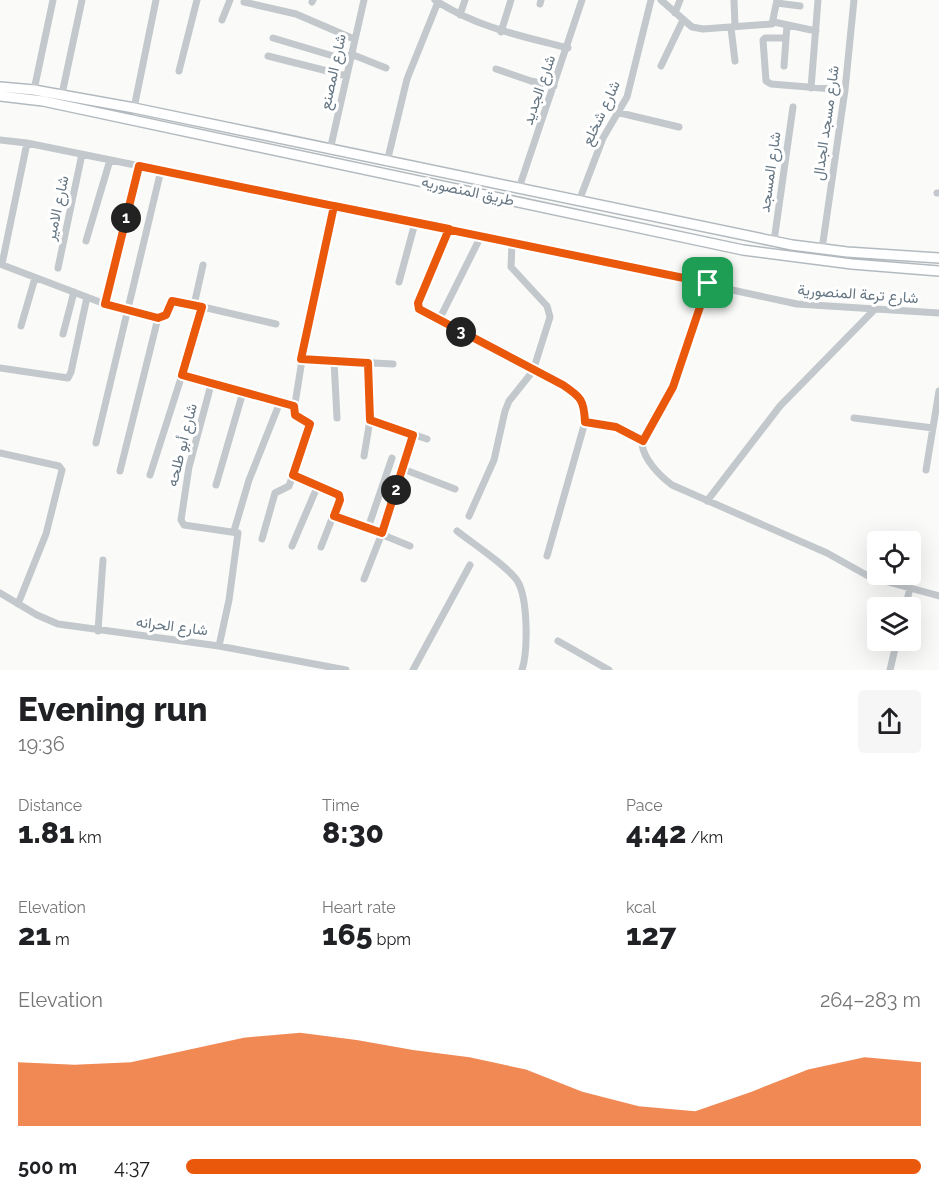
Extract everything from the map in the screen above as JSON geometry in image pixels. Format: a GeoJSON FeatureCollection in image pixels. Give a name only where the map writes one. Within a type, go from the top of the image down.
{"type":"FeatureCollection","features":[{"type":"Feature","properties":{"kind":"main road","name":"طريق المنصوريه"},"geometry":{"type":"LineString","coordinates":[[0,87],[62,94],[134,108],[746,237],[822,249],[939,258]]}},
{"type":"Feature","properties":{"kind":"main road","name":"طريق المنصوريه"},"geometry":{"type":"LineString","coordinates":[[0,96],[43,101],[743,249],[841,263],[939,271]]}},
{"type":"Feature","properties":{"kind":"main road"},"geometry":{"type":"LineString","coordinates":[[219,139],[222,128]]}},
{"type":"Feature","properties":{"kind":"main road"},"geometry":{"type":"LineString","coordinates":[[743,249],[746,237]]}},
{"type":"Feature","properties":{"kind":"street"},"geometry":{"type":"LineString","coordinates":[[34,90],[53,0]]}},
{"type":"Feature","properties":{"kind":"street"},"geometry":{"type":"LineString","coordinates":[[62,94],[82,0]]}},
{"type":"Feature","properties":{"kind":"street"},"geometry":{"type":"LineString","coordinates":[[134,108],[156,0]]}},
{"type":"Feature","properties":{"kind":"street"},"geometry":{"type":"LineString","coordinates":[[179,71],[197,0]]}},
{"type":"Feature","properties":{"kind":"street"},"geometry":{"type":"LineString","coordinates":[[222,20],[230,0]]}},
{"type":"Feature","properties":{"kind":"street","name":"شارع المصنع"},"geometry":{"type":"LineString","coordinates":[[330,150],[364,0]]}},
{"type":"Feature","properties":{"kind":"street"},"geometry":{"type":"LineString","coordinates":[[460,15],[465,0]]}},
{"type":"Feature","properties":{"kind":"street"},"geometry":{"type":"LineString","coordinates":[[501,32],[511,0]]}},
{"type":"Feature","properties":{"kind":"street","name":"شارع الجديد"},"geometry":{"type":"LineString","coordinates":[[519,188],[568,48],[582,0]]}},
{"type":"Feature","properties":{"kind":"street","name":"شارع شخلع"},"geometry":{"type":"LineString","coordinates":[[579,201],[603,138],[629,91],[651,0]]}},
{"type":"Feature","properties":{"kind":"street"},"geometry":{"type":"LineString","coordinates":[[661,0],[682,20],[697,28],[733,27],[774,21],[816,31]]}},
{"type":"Feature","properties":{"kind":"street"},"geometry":{"type":"LineString","coordinates":[[675,13],[680,0]]}},
{"type":"Feature","properties":{"kind":"street"},"geometry":{"type":"LineString","coordinates":[[734,0],[735,61]]}},
{"type":"Feature","properties":{"kind":"street"},"geometry":{"type":"LineString","coordinates":[[811,88],[818,0]]}},
{"type":"Feature","properties":{"kind":"street","name":"شارع مسجد الجدال"},"geometry":{"type":"LineString","coordinates":[[822,249],[845,90],[854,0]]}},
{"type":"Feature","properties":{"kind":"street"},"geometry":{"type":"LineString","coordinates":[[387,162],[407,79],[436,1],[460,15],[501,32],[568,48]]}},
{"type":"Feature","properties":{"kind":"street"},"geometry":{"type":"LineString","coordinates":[[244,2],[296,14],[354,39]]}},
{"type":"Feature","properties":{"kind":"street"},"geometry":{"type":"LineString","coordinates":[[774,21],[777,2],[800,6]]}},
{"type":"Feature","properties":{"kind":"street"},"geometry":{"type":"LineString","coordinates":[[661,66],[682,20]]}},
{"type":"Feature","properties":{"kind":"street"},"geometry":{"type":"LineString","coordinates":[[784,66],[787,25]]}},
{"type":"Feature","properties":{"kind":"street"},"geometry":{"type":"LineString","coordinates":[[273,38],[386,68]]}},
{"type":"Feature","properties":{"kind":"street"},"geometry":{"type":"LineString","coordinates":[[786,38],[765,38],[763,40],[766,81],[771,84],[845,90]]}},
{"type":"Feature","properties":{"kind":"street"},"geometry":{"type":"LineString","coordinates":[[268,56],[347,76]]}},
{"type":"Feature","properties":{"kind":"street"},"geometry":{"type":"LineString","coordinates":[[496,69],[554,86]]}},
{"type":"Feature","properties":{"kind":"street","name":"شارع المسجد"},"geometry":{"type":"LineString","coordinates":[[774,241],[793,107]]}},
{"type":"Feature","properties":{"kind":"street"},"geometry":{"type":"LineString","coordinates":[[616,112],[679,127]]}},
{"type":"Feature","properties":{"kind":"street","name":"شارع ترعة المنصورية"},"geometry":{"type":"LineString","coordinates":[[0,140],[27,142],[708,283],[797,304],[939,312]]}},
{"type":"Feature","properties":{"kind":"street"},"geometry":{"type":"LineString","coordinates":[[27,142],[1,264],[128,312],[158,318],[166,315],[172,301],[276,324]]}},
{"type":"Feature","properties":{"kind":"street","name":"شارع الامير"},"geometry":{"type":"LineString","coordinates":[[58,268],[82,154]]}},
{"type":"Feature","properties":{"kind":"street"},"geometry":{"type":"LineString","coordinates":[[86,241],[110,160]]}},
{"type":"Feature","properties":{"kind":"street"},"geometry":{"type":"LineString","coordinates":[[105,304],[139,166]]}},
{"type":"Feature","properties":{"kind":"street"},"geometry":{"type":"LineString","coordinates":[[96,443],[161,170]]}},
{"type":"Feature","properties":{"kind":"street"},"geometry":{"type":"LineString","coordinates":[[262,539],[272,500],[275,493],[289,486],[310,424],[295,415],[294,406],[301,359],[334,206]]}},
{"type":"Feature","properties":{"kind":"street"},"geometry":{"type":"LineString","coordinates":[[399,282],[414,223]]}},
{"type":"Feature","properties":{"kind":"street"},"geometry":{"type":"LineString","coordinates":[[449,229],[417,305],[419,309],[563,385],[577,394],[585,405],[585,422],[547,556]]}},
{"type":"Feature","properties":{"kind":"street"},"geometry":{"type":"LineString","coordinates":[[439,320],[481,236]]}},
{"type":"Feature","properties":{"kind":"street"},"geometry":{"type":"LineString","coordinates":[[469,516],[494,460],[509,401],[533,371],[550,311],[511,267],[512,243]]}},
{"type":"Feature","properties":{"kind":"street"},"geometry":{"type":"LineString","coordinates":[[194,305],[203,265]]}},
{"type":"Feature","properties":{"kind":"street"},"geometry":{"type":"LineString","coordinates":[[21,327],[35,278]]}},
{"type":"Feature","properties":{"kind":"street"},"geometry":{"type":"LineString","coordinates":[[708,283],[673,387],[643,441],[644,452],[665,480],[707,501],[827,553],[870,577],[939,596]]}},
{"type":"Feature","properties":{"kind":"street"},"geometry":{"type":"LineString","coordinates":[[63,334],[74,292]]}},
{"type":"Feature","properties":{"kind":"street"},"geometry":{"type":"LineString","coordinates":[[0,368],[68,378],[87,297]]}},
{"type":"Feature","properties":{"kind":"street"},"geometry":{"type":"LineString","coordinates":[[150,475],[202,307]]}},
{"type":"Feature","properties":{"kind":"street"},"geometry":{"type":"LineString","coordinates":[[707,501],[780,406],[874,310]]}},
{"type":"Feature","properties":{"kind":"street"},"geometry":{"type":"LineString","coordinates":[[120,471],[158,318]]}},
{"type":"Feature","properties":{"kind":"street"},"geometry":{"type":"LineString","coordinates":[[301,359],[393,364]]}},
{"type":"Feature","properties":{"kind":"street"},"geometry":{"type":"LineString","coordinates":[[334,361],[337,418]]}},
{"type":"Feature","properties":{"kind":"street"},"geometry":{"type":"LineString","coordinates":[[364,456],[370,420],[368,363]]}},
{"type":"Feature","properties":{"kind":"street"},"geometry":{"type":"LineString","coordinates":[[182,375],[212,381],[294,406]]}},
{"type":"Feature","properties":{"kind":"street","name":"شارع أبو طلحه"},"geometry":{"type":"LineString","coordinates":[[212,381],[189,467],[181,520],[182,524],[189,526],[234,531]]}},
{"type":"Feature","properties":{"kind":"street"},"geometry":{"type":"LineString","coordinates":[[926,470],[939,390]]}},
{"type":"Feature","properties":{"kind":"street"},"geometry":{"type":"LineString","coordinates":[[216,485],[243,392]]}},
{"type":"Feature","properties":{"kind":"street"},"geometry":{"type":"LineString","coordinates":[[219,646],[239,538],[238,533],[234,531],[252,472],[280,402]]}},
{"type":"Feature","properties":{"kind":"street"},"geometry":{"type":"LineString","coordinates":[[854,418],[933,428]]}},
{"type":"Feature","properties":{"kind":"street"},"geometry":{"type":"LineString","coordinates":[[370,420],[427,440]]}},
{"type":"Feature","properties":{"kind":"street"},"geometry":{"type":"LineString","coordinates":[[585,422],[616,427],[643,441]]}},
{"type":"Feature","properties":{"kind":"street"},"geometry":{"type":"LineString","coordinates":[[364,579],[382,533],[413,435]]}},
{"type":"Feature","properties":{"kind":"street"},"geometry":{"type":"LineString","coordinates":[[0,453],[59,466],[62,470],[45,534],[18,604]]}},
{"type":"Feature","properties":{"kind":"street"},"geometry":{"type":"LineString","coordinates":[[368,528],[392,458]]}},
{"type":"Feature","properties":{"kind":"street"},"geometry":{"type":"LineString","coordinates":[[403,469],[455,489]]}},
{"type":"Feature","properties":{"kind":"street"},"geometry":{"type":"LineString","coordinates":[[293,475],[339,495],[340,500],[321,547]]}},
{"type":"Feature","properties":{"kind":"street"},"geometry":{"type":"LineString","coordinates":[[291,546],[318,485]]}},
{"type":"Feature","properties":{"kind":"street"},"geometry":{"type":"LineString","coordinates":[[334,516],[411,546]]}},
{"type":"Feature","properties":{"kind":"street"},"geometry":{"type":"LineString","coordinates":[[457,531],[510,573],[518,583],[527,636],[522,670]]}},
{"type":"Feature","properties":{"kind":"street"},"geometry":{"type":"LineString","coordinates":[[98,631],[103,560]]}},
{"type":"Feature","properties":{"kind":"street"},"geometry":{"type":"LineString","coordinates":[[413,670],[470,566]]}},
{"type":"Feature","properties":{"kind":"street"},"geometry":{"type":"LineString","coordinates":[[908,597],[910,588]]}},
{"type":"Feature","properties":{"kind":"street","name":"شارع الحرانه"},"geometry":{"type":"LineString","coordinates":[[0,593],[58,624],[219,646],[346,670]]}},
{"type":"Feature","properties":{"kind":"street"},"geometry":{"type":"LineString","coordinates":[[558,641],[609,670]]}},
{"type":"Feature","properties":{"kind":"street"},"geometry":{"type":"LineString","coordinates":[[890,670],[894,651]]}},
{"type":"Feature","properties":{"kind":"route"},"geometry":{"type":"LineString","coordinates":[[708,283],[449,229],[139,166],[105,304],[128,312],[158,318],[166,315],[172,301],[202,307],[182,375],[212,381],[294,406],[295,415],[310,424],[293,475],[339,495],[340,500],[334,516],[382,533],[413,435],[370,420],[368,363],[301,359],[334,206],[449,229],[418,303],[419,309],[577,394],[585,405],[585,422],[616,427],[643,441],[673,387],[683,363],[708,283]]}}]}
